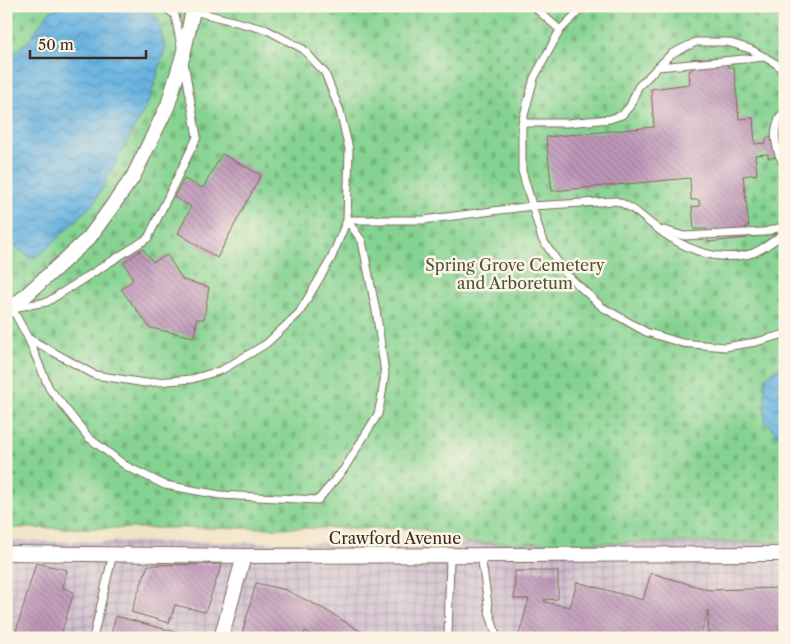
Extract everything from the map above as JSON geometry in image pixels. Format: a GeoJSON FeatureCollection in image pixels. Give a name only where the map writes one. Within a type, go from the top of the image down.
{"type":"FeatureCollection","features":[{"type":"Feature","properties":{"kind":"street"},"geometry":{"type":"LineString","coordinates":[[9,310],[89,238],[132,177],[168,105],[194,9]]}},
{"type":"Feature","properties":{"kind":"street","name":"Crawford Avenue"},"geometry":{"type":"LineString","coordinates":[[6,553],[244,556],[785,554]]}},
{"type":"Feature","properties":{"kind":"street"},"geometry":{"type":"LineString","coordinates":[[221,638],[244,556]]}},
{"type":"Feature","properties":{"kind":"lane"},"geometry":{"type":"LineString","coordinates":[[163,6],[176,15],[197,137],[148,238],[47,302],[9,310],[28,338],[49,388],[89,438],[126,466],[165,485],[220,495],[318,500],[344,469],[378,414],[385,374],[377,316],[362,242],[347,220]]}},
{"type":"Feature","properties":{"kind":"lane"},"geometry":{"type":"LineString","coordinates":[[533,6],[560,30]]}},
{"type":"Feature","properties":{"kind":"lane"},"geometry":{"type":"LineString","coordinates":[[584,6],[560,30],[534,78],[522,123],[522,171],[542,239],[566,274],[602,307],[646,332],[682,343],[725,347],[756,342],[785,334]]}},
{"type":"Feature","properties":{"kind":"lane"},"geometry":{"type":"LineString","coordinates":[[28,338],[95,375],[145,383],[192,379],[222,370],[266,344],[299,313],[331,258],[347,220],[349,149],[340,111],[324,73],[303,49],[267,30],[194,9]]}},
{"type":"Feature","properties":{"kind":"lane"},"geometry":{"type":"LineString","coordinates":[[522,123],[567,123],[622,116],[630,106],[638,87],[671,54],[696,42],[727,42],[750,49],[776,63],[785,71]]}},
{"type":"Feature","properties":{"kind":"lane"},"geometry":{"type":"LineString","coordinates":[[658,67],[765,57]]}},
{"type":"Feature","properties":{"kind":"lane"},"geometry":{"type":"LineString","coordinates":[[785,112],[776,124],[776,137],[778,157],[785,165]]}},
{"type":"Feature","properties":{"kind":"lane"},"geometry":{"type":"LineString","coordinates":[[347,220],[423,220],[532,206],[616,201],[626,204],[654,227],[679,243],[699,252],[727,257],[754,253],[776,240],[785,232]]}},
{"type":"Feature","properties":{"kind":"lane"},"geometry":{"type":"LineString","coordinates":[[654,227],[684,236],[764,232],[785,226]]}},
{"type":"Feature","properties":{"kind":"lane"},"geometry":{"type":"LineString","coordinates":[[93,638],[113,554]]}},
{"type":"Feature","properties":{"kind":"lane"},"geometry":{"type":"LineString","coordinates":[[448,638],[450,556]]}},
{"type":"Feature","properties":{"kind":"lane"},"geometry":{"type":"LineString","coordinates":[[481,556],[489,611],[497,638]]}},
{"type":"Feature","properties":{"kind":"shaded area"},"geometry":{"type":"Polygon","coordinates":[[[6,541],[785,542],[785,638],[6,638],[6,541]]]}},
{"type":"Feature","properties":{"kind":"green space","name":"Spring Grove Cemetery and Arboretum"},"geometry":{"type":"Polygon","coordinates":[[[6,6],[785,6],[785,542],[469,543],[418,528],[6,528],[6,6]]]}},
{"type":"Feature","properties":{"kind":"water"},"geometry":{"type":"Polygon","coordinates":[[[65,6],[140,6],[159,20],[165,49],[150,99],[94,203],[42,253],[30,258],[6,240],[6,58],[10,58],[29,40],[50,11],[65,6]]]}},
{"type":"Feature","properties":{"kind":"water"},"geometry":{"type":"Polygon","coordinates":[[[785,362],[785,443],[765,421],[765,378],[785,362]]]}},
{"type":"Feature","properties":{"kind":"building"},"geometry":{"type":"Polygon","coordinates":[[[727,57],[728,67],[734,67],[739,119],[753,118],[755,144],[766,143],[766,138],[785,136],[785,157],[768,158],[768,154],[755,155],[757,174],[743,176],[749,226],[746,226],[747,238],[708,242],[707,229],[694,229],[692,207],[700,206],[699,200],[691,200],[690,178],[552,191],[546,137],[654,127],[651,89],[690,84],[689,71],[692,70],[691,59],[727,57]]]}},
{"type":"Feature","properties":{"kind":"building"},"geometry":{"type":"Polygon","coordinates":[[[222,154],[261,175],[217,258],[178,233],[191,207],[174,197],[184,179],[203,188],[222,154]]]}},
{"type":"Feature","properties":{"kind":"building"},"geometry":{"type":"Polygon","coordinates":[[[143,249],[153,262],[167,255],[183,280],[209,287],[204,319],[197,319],[194,337],[150,328],[121,289],[133,280],[124,262],[143,249]]]}},
{"type":"Feature","properties":{"kind":"building"},"geometry":{"type":"Polygon","coordinates":[[[36,563],[67,570],[63,588],[74,592],[60,638],[14,638],[36,563]]]}},
{"type":"Feature","properties":{"kind":"building"},"geometry":{"type":"Polygon","coordinates":[[[222,564],[205,612],[175,605],[169,623],[131,612],[148,565],[222,564]]]}},
{"type":"Feature","properties":{"kind":"building"},"geometry":{"type":"Polygon","coordinates":[[[515,571],[558,571],[558,599],[544,600],[545,602],[570,607],[577,582],[643,600],[651,573],[709,590],[785,588],[785,637],[708,638],[708,610],[700,638],[518,638],[529,599],[514,599],[515,571]]]}},
{"type":"Feature","properties":{"kind":"building"},"geometry":{"type":"Polygon","coordinates":[[[256,583],[286,590],[324,609],[360,631],[367,638],[317,638],[305,631],[303,638],[241,638],[256,583]]]}},
{"type":"Feature","properties":{"kind":"building"},"geometry":{"type":"Polygon","coordinates":[[[116,616],[193,637],[193,638],[110,638],[116,616]]]}}]}
